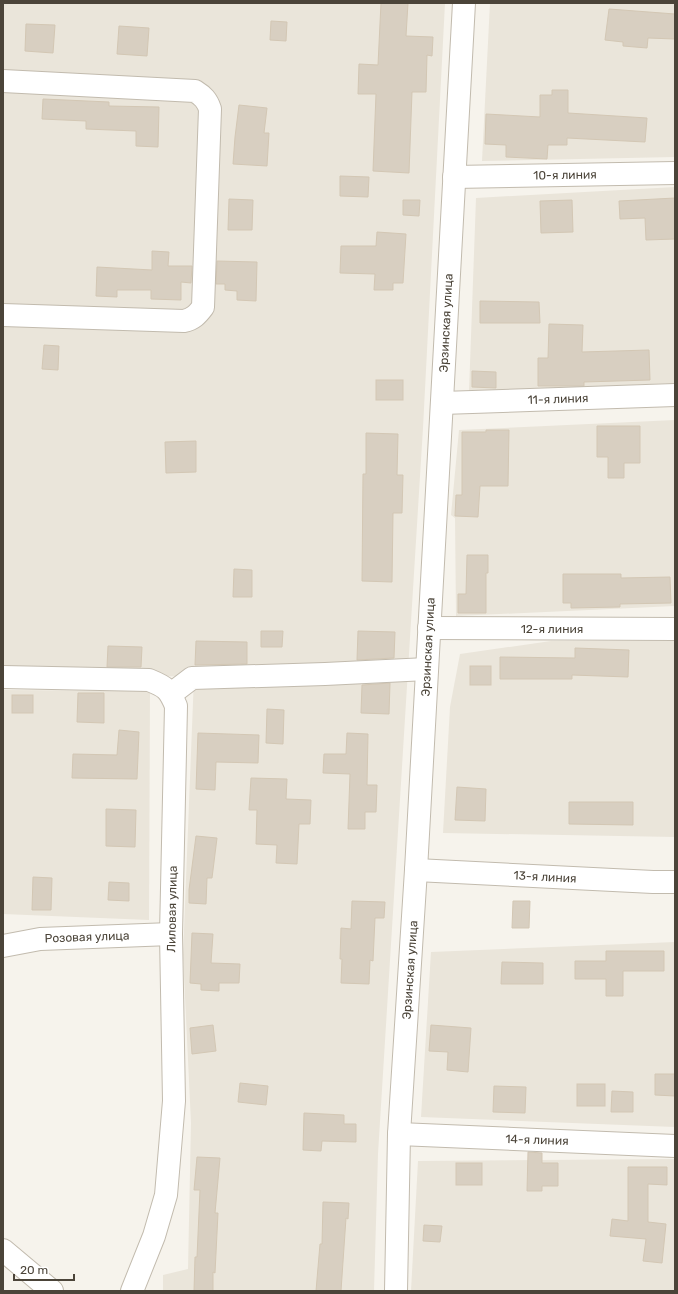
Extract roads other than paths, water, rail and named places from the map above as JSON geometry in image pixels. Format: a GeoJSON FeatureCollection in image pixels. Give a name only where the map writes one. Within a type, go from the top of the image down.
{"type":"FeatureCollection","features":[{"type":"Feature","properties":{"kind":"street","name":"Эрзинская улица"},"geometry":{"type":"LineString","coordinates":[[396,1291],[399,1134],[416,870],[464,3]]}},
{"type":"Feature","properties":{"kind":"street"},"geometry":{"type":"LineString","coordinates":[[3,81],[195,91],[203,96],[208,102],[210,109],[203,307],[198,314],[192,319],[184,321],[3,314]]}},
{"type":"Feature","properties":{"kind":"street","name":"10-я линия"},"geometry":{"type":"LineString","coordinates":[[454,177],[675,173]]}},
{"type":"Feature","properties":{"kind":"street","name":"11-я линия"},"geometry":{"type":"LineString","coordinates":[[442,403],[675,395]]}},
{"type":"Feature","properties":{"kind":"street","name":"12-я линия"},"geometry":{"type":"LineString","coordinates":[[429,628],[675,630]]}},
{"type":"Feature","properties":{"kind":"street"},"geometry":{"type":"LineString","coordinates":[[3,677],[149,680],[162,685],[171,694],[192,678],[427,669]]}},
{"type":"Feature","properties":{"kind":"street","name":"Лиловая улица"},"geometry":{"type":"LineString","coordinates":[[132,1291],[154,1236],[166,1195],[174,1101],[171,934],[176,706],[171,694]]}},
{"type":"Feature","properties":{"kind":"street","name":"13-я линия"},"geometry":{"type":"LineString","coordinates":[[416,870],[675,882]]}},
{"type":"Feature","properties":{"kind":"street","name":"Розовая улица"},"geometry":{"type":"LineString","coordinates":[[3,946],[40,939],[171,934]]}},
{"type":"Feature","properties":{"kind":"street","name":"14-я линия"},"geometry":{"type":"LineString","coordinates":[[399,1134],[675,1146]]}},
{"type":"Feature","properties":{"kind":"street"},"geometry":{"type":"LineString","coordinates":[[3,1250],[52,1291]]}}]}
